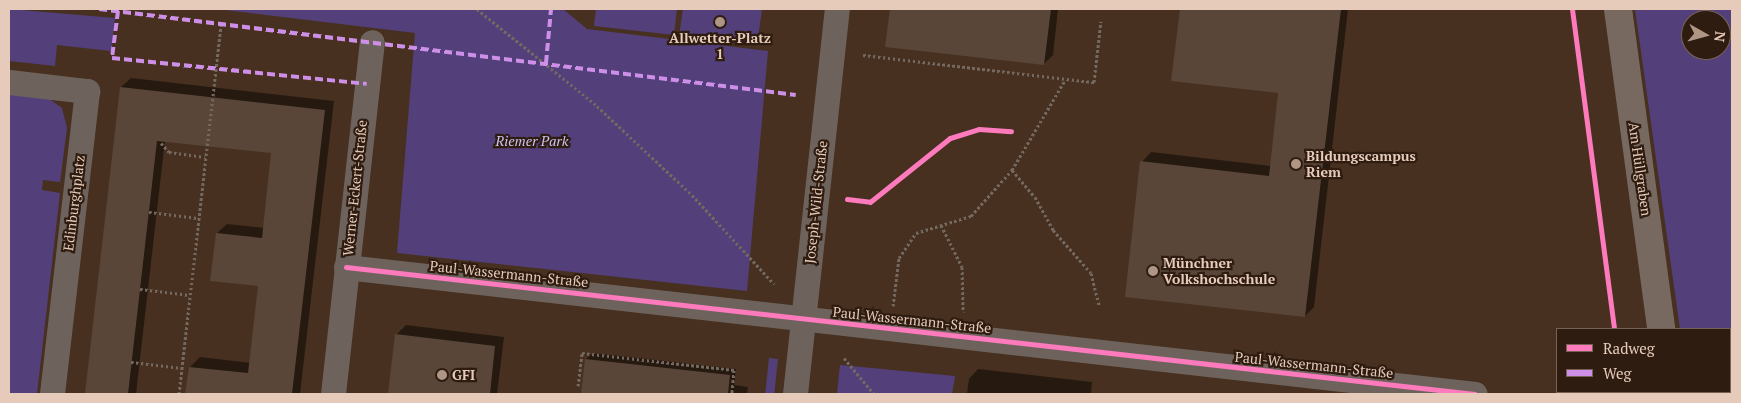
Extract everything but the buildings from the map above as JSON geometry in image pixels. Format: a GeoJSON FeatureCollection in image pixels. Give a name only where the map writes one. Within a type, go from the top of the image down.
{"type":"FeatureCollection","features":[{"type":"Feature","properties":{"kind":"main road","name":"Am Hüllgraben"},"geometry":{"type":"LineString","coordinates":[[1618,9],[1661,328]]}},
{"type":"Feature","properties":{"kind":"street","name":"Joseph-Wild-Straße"},"geometry":{"type":"LineString","coordinates":[[795,394],[836,9]]}},
{"type":"Feature","properties":{"kind":"street","name":"Werner-Eckert-Straße"},"geometry":{"type":"LineString","coordinates":[[333,394],[372,42]]}},
{"type":"Feature","properties":{"kind":"street","name":"Edinburghplatz"},"geometry":{"type":"LineString","coordinates":[[9,82],[87,91],[52,394]]}},
{"type":"Feature","properties":{"kind":"street","name":"Paul-Wassermann-Straße"},"geometry":{"type":"LineString","coordinates":[[346,267],[1474,394]]}},
{"type":"Feature","properties":{"kind":"path"},"geometry":{"type":"LineString","coordinates":[[477,9],[610,118],[692,195],[774,284]]}},
{"type":"Feature","properties":{"kind":"path"},"geometry":{"type":"LineString","coordinates":[[863,55],[1094,82],[1101,22]]}},
{"type":"Feature","properties":{"kind":"path"},"geometry":{"type":"LineString","coordinates":[[179,394],[221,24]]}},
{"type":"Feature","properties":{"kind":"path"},"geometry":{"type":"LineString","coordinates":[[890,328],[899,258],[916,233],[971,216],[1012,170],[1065,80]]}},
{"type":"Feature","properties":{"kind":"path"},"geometry":{"type":"LineString","coordinates":[[161,143],[169,152],[205,157]]}},
{"type":"Feature","properties":{"kind":"path"},"geometry":{"type":"LineString","coordinates":[[1012,170],[1035,197],[1053,230],[1091,273],[1099,306]]}},
{"type":"Feature","properties":{"kind":"path"},"geometry":{"type":"LineString","coordinates":[[149,212],[198,218]]}},
{"type":"Feature","properties":{"kind":"path"},"geometry":{"type":"LineString","coordinates":[[942,225],[962,267],[966,297],[960,336]]}},
{"type":"Feature","properties":{"kind":"path"},"geometry":{"type":"LineString","coordinates":[[140,288],[190,295]]}},
{"type":"Feature","properties":{"kind":"path"},"geometry":{"type":"LineString","coordinates":[[578,386],[582,353],[734,370],[732,394]]}},
{"type":"Feature","properties":{"kind":"path"},"geometry":{"type":"LineString","coordinates":[[844,358],[874,394]]}},
{"type":"Feature","properties":{"kind":"path"},"geometry":{"type":"LineString","coordinates":[[131,362],[182,368]]}},
{"type":"Feature","properties":{"kind":"green space"},"geometry":{"type":"Polygon","coordinates":[[[9,9],[115,18],[111,51],[57,45],[55,66],[9,61],[9,9]]]}},
{"type":"Feature","properties":{"kind":"green space","name":"Riemer Park"},"geometry":{"type":"Polygon","coordinates":[[[217,9],[563,9],[587,29],[768,51],[747,291],[397,253],[415,33],[217,9]]]}},
{"type":"Feature","properties":{"kind":"green space"},"geometry":{"type":"Polygon","coordinates":[[[596,9],[677,9],[674,35],[594,26],[596,9]]]}},
{"type":"Feature","properties":{"kind":"green space","name":"Allwetter-Platz 1"},"geometry":{"type":"Polygon","coordinates":[[[683,9],[762,9],[757,45],[679,36],[683,9]]]}},
{"type":"Feature","properties":{"kind":"green space"},"geometry":{"type":"Polygon","coordinates":[[[1635,9],[1732,9],[1732,394],[1689,394],[1731,393],[1731,328],[1680,328],[1635,9]]]}},
{"type":"Feature","properties":{"kind":"green space"},"geometry":{"type":"Polygon","coordinates":[[[9,92],[45,96],[62,108],[67,128],[60,182],[43,180],[42,190],[60,193],[37,394],[9,394],[9,92]]]}},
{"type":"Feature","properties":{"kind":"green space"},"geometry":{"type":"Polygon","coordinates":[[[769,358],[778,359],[774,394],[765,394],[769,358]]]}},
{"type":"Feature","properties":{"kind":"green space"},"geometry":{"type":"Polygon","coordinates":[[[840,365],[955,376],[952,394],[837,394],[840,365]]]}},
{"type":"Feature","properties":{"kind":"marked path"},"geometry":{"type":"LineString","coordinates":[[99,9],[796,95]]}},
{"type":"Feature","properties":{"kind":"marked path"},"geometry":{"type":"LineString","coordinates":[[546,63],[551,9]]}},
{"type":"Feature","properties":{"kind":"marked path"},"geometry":{"type":"LineString","coordinates":[[118,11],[112,58],[367,84]]}},
{"type":"Feature","properties":{"kind":"cycle path"},"geometry":{"type":"LineString","coordinates":[[1572,9],[1614,328]]}},
{"type":"Feature","properties":{"kind":"cycle path"},"geometry":{"type":"LineString","coordinates":[[847,199],[870,202],[950,138],[979,129],[1011,131]]}},
{"type":"Feature","properties":{"kind":"cycle path"},"geometry":{"type":"LineString","coordinates":[[346,267],[1475,394]]}},
{"type":"Feature","properties":{"kind":"place","name":"Allwetter-Platz 1"},"geometry":{"type":"Point","coordinates":[720,22]}},
{"type":"Feature","properties":{"kind":"place","name":"Bildungscampus Riem"},"geometry":{"type":"Point","coordinates":[1296,164]}},
{"type":"Feature","properties":{"kind":"place","name":"Münchner Volkshochschule"},"geometry":{"type":"Point","coordinates":[1153,271]}},
{"type":"Feature","properties":{"kind":"place","name":"GFI"},"geometry":{"type":"Point","coordinates":[442,375]}}]}
